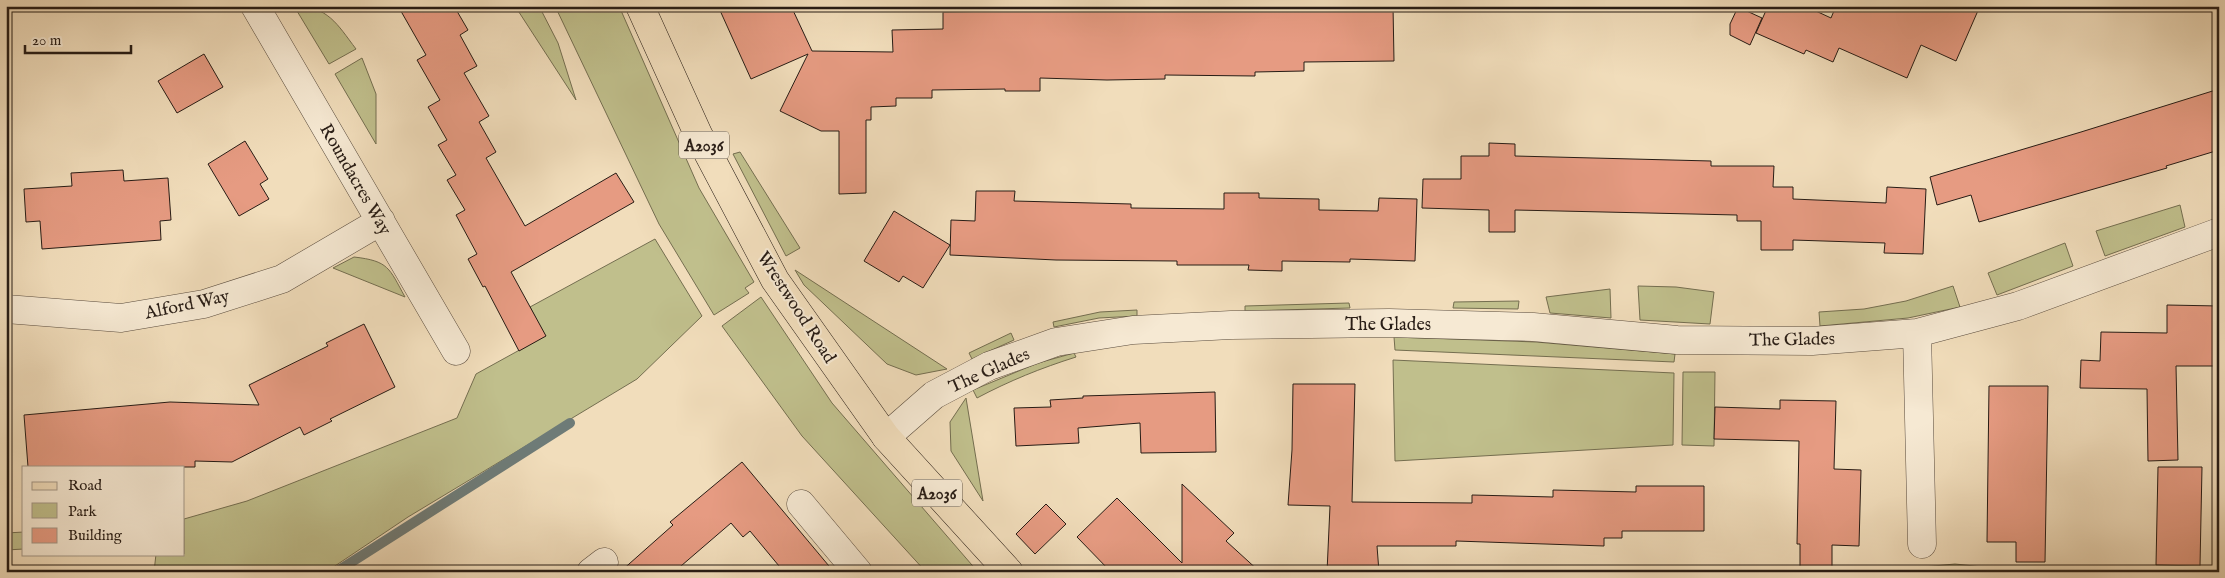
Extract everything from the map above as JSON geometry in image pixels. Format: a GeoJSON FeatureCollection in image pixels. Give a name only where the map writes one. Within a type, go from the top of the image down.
{"type":"FeatureCollection","features":[{"type":"Feature","properties":{"kind":"main road","name":"Wrestwood Road"},"geometry":{"type":"LineString","coordinates":[[640,6],[698,134],[775,280],[886,437],[1009,572]]}},
{"type":"Feature","properties":{"kind":"street","name":"Roundacres Way"},"geometry":{"type":"LineString","coordinates":[[255,6],[456,352]]}},
{"type":"Feature","properties":{"kind":"street","name":"Alford Way"},"geometry":{"type":"LineString","coordinates":[[6,309],[121,318],[204,304],[282,279],[381,221]]}},
{"type":"Feature","properties":{"kind":"street","name":"The Glades"},"geometry":{"type":"LineString","coordinates":[[886,437],[934,395],[989,366],[1056,342],[1133,330],[1231,325],[1389,323],[1533,327],[1677,340],[1812,341],[1917,333],[2018,306],[2219,232]]}},
{"type":"Feature","properties":{"kind":"street"},"geometry":{"type":"LineString","coordinates":[[1917,333],[1922,544]]}},
{"type":"Feature","properties":{"kind":"street"},"geometry":{"type":"LineString","coordinates":[[801,504],[858,572]]}},
{"type":"Feature","properties":{"kind":"green space"},"geometry":{"type":"Polygon","coordinates":[[[294,6],[315,9],[324,13],[337,24],[356,49],[329,64],[294,6]]]}},
{"type":"Feature","properties":{"kind":"green space"},"geometry":{"type":"Polygon","coordinates":[[[515,6],[539,6],[558,43],[576,100],[515,6]]]}},
{"type":"Feature","properties":{"kind":"green space"},"geometry":{"type":"Polygon","coordinates":[[[555,6],[619,6],[699,188],[754,282],[745,288],[749,293],[714,315],[659,224],[555,6]]]}},
{"type":"Feature","properties":{"kind":"green space"},"geometry":{"type":"Polygon","coordinates":[[[362,58],[376,94],[376,144],[335,74],[362,58]]]}},
{"type":"Feature","properties":{"kind":"green space"},"geometry":{"type":"Polygon","coordinates":[[[740,152],[800,248],[786,256],[733,154],[740,152]]]}},
{"type":"Feature","properties":{"kind":"green space"},"geometry":{"type":"Polygon","coordinates":[[[2180,205],[2185,227],[2105,256],[2096,231],[2180,205]]]}},
{"type":"Feature","properties":{"kind":"green space"},"geometry":{"type":"Polygon","coordinates":[[[655,239],[702,316],[637,379],[408,517],[326,572],[154,572],[156,556],[185,556],[185,519],[247,501],[457,418],[476,374],[545,336],[530,307],[655,239]]]}},
{"type":"Feature","properties":{"kind":"green space"},"geometry":{"type":"Polygon","coordinates":[[[2065,243],[2073,266],[1997,295],[1988,273],[2065,243]]]}},
{"type":"Feature","properties":{"kind":"green space"},"geometry":{"type":"Polygon","coordinates":[[[354,257],[374,261],[387,268],[405,297],[333,268],[354,257]]]}},
{"type":"Feature","properties":{"kind":"green space"},"geometry":{"type":"Polygon","coordinates":[[[795,270],[947,369],[916,375],[887,364],[804,285],[795,270]]]}},
{"type":"Feature","properties":{"kind":"green space"},"geometry":{"type":"Polygon","coordinates":[[[1638,286],[1676,287],[1714,292],[1710,324],[1640,320],[1638,286]]]}},
{"type":"Feature","properties":{"kind":"green space"},"geometry":{"type":"Polygon","coordinates":[[[1953,286],[1960,307],[1908,318],[1820,326],[1819,312],[1864,309],[1906,301],[1953,286]]]}},
{"type":"Feature","properties":{"kind":"green space"},"geometry":{"type":"Polygon","coordinates":[[[1610,289],[1611,318],[1550,313],[1546,297],[1610,289]]]}},
{"type":"Feature","properties":{"kind":"green space"},"geometry":{"type":"Polygon","coordinates":[[[761,297],[832,403],[978,572],[926,572],[802,436],[722,326],[761,297]]]}},
{"type":"Feature","properties":{"kind":"green space"},"geometry":{"type":"Polygon","coordinates":[[[1519,301],[1518,309],[1453,308],[1454,302],[1519,301]]]}},
{"type":"Feature","properties":{"kind":"green space"},"geometry":{"type":"Polygon","coordinates":[[[1349,303],[1350,308],[1245,311],[1245,306],[1349,303]]]}},
{"type":"Feature","properties":{"kind":"green space"},"geometry":{"type":"Polygon","coordinates":[[[1137,310],[1137,316],[1099,318],[1054,327],[1053,322],[1100,312],[1137,310]]]}},
{"type":"Feature","properties":{"kind":"green space"},"geometry":{"type":"Polygon","coordinates":[[[1011,333],[1014,340],[972,359],[969,353],[1011,333]]]}},
{"type":"Feature","properties":{"kind":"green space"},"geometry":{"type":"Polygon","coordinates":[[[1394,337],[1536,342],[1675,354],[1674,362],[1395,350],[1394,337]]]}},
{"type":"Feature","properties":{"kind":"green space"},"geometry":{"type":"Polygon","coordinates":[[[1074,353],[1076,357],[1025,375],[977,398],[973,390],[1038,363],[1074,353]]]}},
{"type":"Feature","properties":{"kind":"green space"},"geometry":{"type":"Polygon","coordinates":[[[1393,360],[1674,373],[1673,445],[1395,461],[1393,360]]]}},
{"type":"Feature","properties":{"kind":"green space"},"geometry":{"type":"Polygon","coordinates":[[[1683,372],[1715,372],[1714,446],[1682,445],[1683,372]]]}},
{"type":"Feature","properties":{"kind":"green space"},"geometry":{"type":"Polygon","coordinates":[[[966,398],[983,501],[951,451],[950,422],[966,398]]]}},
{"type":"Feature","properties":{"kind":"green space"},"geometry":{"type":"Polygon","coordinates":[[[22,532],[22,549],[6,550],[6,533],[22,532]]]}},
{"type":"Feature","properties":{"kind":"green space"},"geometry":{"type":"Polygon","coordinates":[[[1955,564],[2031,572],[1869,572],[1955,564]]]}},
{"type":"Feature","properties":{"kind":"building"},"geometry":{"type":"Polygon","coordinates":[[[398,6],[454,6],[468,30],[460,35],[477,66],[464,73],[489,116],[479,122],[496,152],[486,158],[525,226],[616,173],[634,202],[511,272],[546,336],[519,351],[485,286],[483,287],[468,259],[477,254],[456,215],[465,210],[447,180],[456,175],[438,145],[447,140],[428,107],[440,100],[417,60],[426,55],[398,6]]]}},
{"type":"Feature","properties":{"kind":"building"},"geometry":{"type":"Polygon","coordinates":[[[718,6],[791,6],[812,51],[893,52],[892,30],[943,29],[943,12],[1066,10],[1066,6],[1393,6],[1394,61],[1304,62],[1304,71],[1255,72],[1255,76],[1165,75],[1165,79],[1107,80],[1040,78],[1040,91],[1005,91],[1005,89],[932,90],[932,98],[896,98],[896,106],[871,107],[871,120],[866,120],[866,193],[839,194],[839,131],[821,131],[780,111],[808,54],[751,79],[718,6]]]}},
{"type":"Feature","properties":{"kind":"building"},"geometry":{"type":"Polygon","coordinates":[[[1768,6],[1805,6],[1831,18],[1836,6],[1980,6],[1956,61],[1921,45],[1907,78],[1839,48],[1833,62],[1806,50],[1804,54],[1756,33],[1768,6]]]}},
{"type":"Feature","properties":{"kind":"building"},"geometry":{"type":"Polygon","coordinates":[[[1738,7],[1762,18],[1750,45],[1730,35],[1730,24],[1738,7]]]}},
{"type":"Feature","properties":{"kind":"building"},"geometry":{"type":"Polygon","coordinates":[[[204,54],[223,87],[177,113],[158,81],[204,54]]]}},
{"type":"Feature","properties":{"kind":"building"},"geometry":{"type":"Polygon","coordinates":[[[2219,89],[2219,150],[2166,166],[2167,168],[1979,222],[1971,195],[1937,205],[1930,177],[2219,89]]]}},
{"type":"Feature","properties":{"kind":"building"},"geometry":{"type":"Polygon","coordinates":[[[245,141],[268,179],[260,184],[269,199],[239,216],[208,164],[245,141]]]}},
{"type":"Feature","properties":{"kind":"building"},"geometry":{"type":"Polygon","coordinates":[[[1489,143],[1515,144],[1515,156],[1711,161],[1711,166],[1774,166],[1773,187],[1793,187],[1793,199],[1886,203],[1887,187],[1926,189],[1923,254],[1884,253],[1885,243],[1793,240],[1793,250],[1761,250],[1761,221],[1737,221],[1737,215],[1515,210],[1515,232],[1489,232],[1489,210],[1422,208],[1423,179],[1461,179],[1461,156],[1489,156],[1489,143]]]}},
{"type":"Feature","properties":{"kind":"building"},"geometry":{"type":"Polygon","coordinates":[[[123,170],[124,181],[168,178],[171,220],[160,221],[161,240],[42,249],[40,221],[26,222],[24,189],[72,186],[71,173],[123,170]]]}},
{"type":"Feature","properties":{"kind":"building"},"geometry":{"type":"Polygon","coordinates":[[[976,191],[1015,191],[1014,201],[1131,204],[1131,208],[1224,209],[1224,193],[1259,193],[1259,198],[1319,199],[1319,210],[1378,211],[1379,198],[1417,199],[1415,261],[1350,259],[1350,262],[1282,261],[1282,271],[1248,270],[1249,265],[1177,265],[1177,261],[1056,260],[950,255],[951,220],[975,221],[976,191]]]}},
{"type":"Feature","properties":{"kind":"building"},"geometry":{"type":"Polygon","coordinates":[[[894,211],[950,245],[923,288],[903,276],[899,282],[864,261],[894,211]]]}},
{"type":"Feature","properties":{"kind":"building"},"geometry":{"type":"Polygon","coordinates":[[[2167,305],[2219,306],[2219,366],[2176,366],[2178,460],[2148,461],[2147,389],[2080,388],[2081,360],[2100,361],[2101,332],[2167,333],[2167,305]]]}},
{"type":"Feature","properties":{"kind":"building"},"geometry":{"type":"Polygon","coordinates":[[[364,324],[395,387],[330,419],[332,421],[304,435],[300,427],[232,462],[195,461],[195,467],[28,466],[24,415],[170,402],[259,405],[249,385],[328,346],[326,343],[364,324]]]}},
{"type":"Feature","properties":{"kind":"building"},"geometry":{"type":"Polygon","coordinates":[[[1293,384],[1355,384],[1352,502],[1472,503],[1472,495],[1553,497],[1553,490],[1636,492],[1636,486],[1704,486],[1704,531],[1622,531],[1622,538],[1604,538],[1604,546],[1456,541],[1456,546],[1377,546],[1379,572],[1327,572],[1330,506],[1288,505],[1292,450],[1293,384]]]}},
{"type":"Feature","properties":{"kind":"building"},"geometry":{"type":"Polygon","coordinates":[[[1989,386],[2048,386],[2045,562],[2016,562],[2016,542],[1987,542],[1989,386]]]}},
{"type":"Feature","properties":{"kind":"building"},"geometry":{"type":"Polygon","coordinates":[[[1215,392],[1216,452],[1141,453],[1140,423],[1078,428],[1079,443],[1016,446],[1014,408],[1051,407],[1050,400],[1083,398],[1083,396],[1215,392]]]}},
{"type":"Feature","properties":{"kind":"building"},"geometry":{"type":"Polygon","coordinates":[[[1780,400],[1836,401],[1834,469],[1861,470],[1859,546],[1832,545],[1832,568],[1800,567],[1800,544],[1797,544],[1799,441],[1714,439],[1715,407],[1780,409],[1780,400]]]}},
{"type":"Feature","properties":{"kind":"building"},"geometry":{"type":"Polygon","coordinates":[[[742,462],[834,572],[784,572],[750,531],[743,537],[731,523],[674,572],[620,572],[673,525],[670,522],[742,462]]]}},
{"type":"Feature","properties":{"kind":"building"},"geometry":{"type":"Polygon","coordinates":[[[2158,467],[2202,467],[2200,566],[2156,565],[2158,467]]]}},
{"type":"Feature","properties":{"kind":"building"},"geometry":{"type":"Polygon","coordinates":[[[1182,484],[1234,533],[1226,541],[1260,572],[1111,572],[1077,537],[1117,498],[1182,563],[1182,484]]]}},
{"type":"Feature","properties":{"kind":"building"},"geometry":{"type":"Polygon","coordinates":[[[1046,504],[1066,524],[1035,554],[1016,534],[1046,504]]]}},
{"type":"Feature","properties":{"kind":"waterway"},"geometry":{"type":"LineString","coordinates":[[336,572],[570,423]]}}]}
